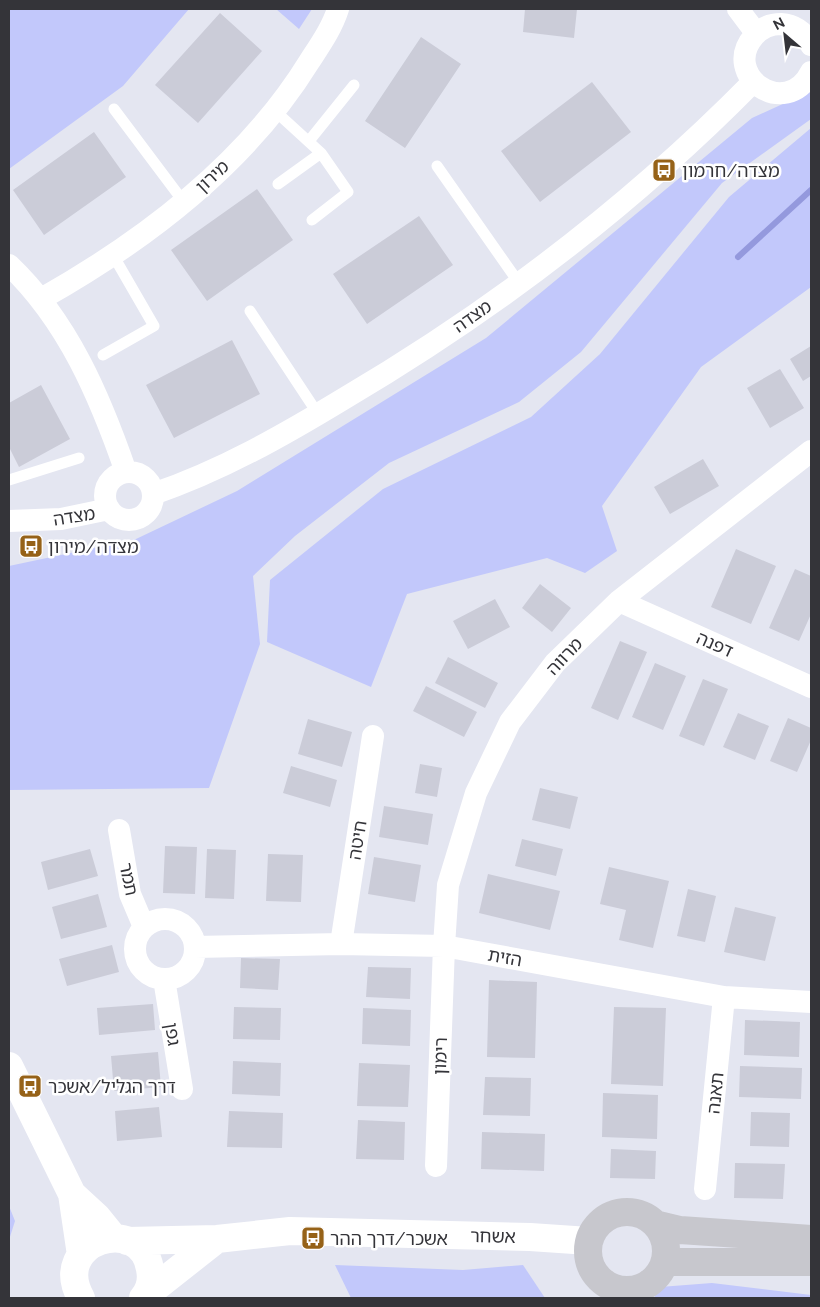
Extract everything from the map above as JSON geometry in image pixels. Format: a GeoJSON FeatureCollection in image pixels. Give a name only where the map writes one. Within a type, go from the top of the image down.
{"type":"FeatureCollection","features":[{"type":"Feature","properties":{"kind":"main road"},"geometry":{"type":"LineString","coordinates":[[655,1224],[665,1242],[665,1262],[656,1276],[643,1287],[622,1294],[609,1286],[594,1272],[588,1254],[589,1241],[593,1230],[601,1221],[611,1215],[623,1212],[635,1212],[655,1224],[680,1230],[811,1239]]}},
{"type":"Feature","properties":{"kind":"main road"},"geometry":{"type":"LineString","coordinates":[[665,1262],[811,1262]]}},
{"type":"Feature","properties":{"kind":"street","name":"מירון"},"geometry":{"type":"LineString","coordinates":[[41,298],[92,270],[183,201],[238,152],[274,110],[304,70],[338,9]]}},
{"type":"Feature","properties":{"kind":"street"},"geometry":{"type":"LineString","coordinates":[[738,9],[756,33]]}},
{"type":"Feature","properties":{"kind":"street"},"geometry":{"type":"LineString","coordinates":[[808,33],[778,24],[770,25],[756,33],[750,40],[744,57],[745,66],[753,82],[771,93],[781,94],[801,86],[811,72]]}},
{"type":"Feature","properties":{"kind":"street","name":"מצדה"},"geometry":{"type":"LineString","coordinates":[[153,494],[251,452],[318,414],[427,347],[519,283],[642,186],[753,82]]}},
{"type":"Feature","properties":{"kind":"street"},"geometry":{"type":"LineString","coordinates":[[9,265],[41,298],[70,344],[96,395],[126,472]]}},
{"type":"Feature","properties":{"kind":"street","name":"מרווה"},"geometry":{"type":"LineString","coordinates":[[444,946],[448,885],[476,793],[510,722],[555,663],[619,601],[811,451]]}},
{"type":"Feature","properties":{"kind":"street"},"geometry":{"type":"LineString","coordinates":[[126,472],[134,472],[147,480],[153,494],[150,508],[140,517],[133,520],[119,518],[109,509],[105,496],[109,483],[120,474],[126,472]]}},
{"type":"Feature","properties":{"kind":"street","name":"מצדה"},"geometry":{"type":"LineString","coordinates":[[9,521],[61,519],[109,509]]}},
{"type":"Feature","properties":{"kind":"street","name":"דפנה"},"geometry":{"type":"LineString","coordinates":[[619,601],[811,687]]}},
{"type":"Feature","properties":{"kind":"street","name":"חיטה"},"geometry":{"type":"LineString","coordinates":[[341,944],[373,736]]}},
{"type":"Feature","properties":{"kind":"street","name":"תמר"},"geometry":{"type":"LineString","coordinates":[[120,830],[130,894],[144,927]]}},
{"type":"Feature","properties":{"kind":"street"},"geometry":{"type":"LineString","coordinates":[[165,919],[176,921],[186,927],[192,936],[195,947],[195,955],[187,970],[173,978],[164,979],[149,975],[138,964],[135,957],[136,941],[144,927],[154,921],[165,919]]}},
{"type":"Feature","properties":{"kind":"street","name":"הזית"},"geometry":{"type":"LineString","coordinates":[[195,947],[341,944],[444,946],[724,997],[811,1002]]}},
{"type":"Feature","properties":{"kind":"street","name":"רימון"},"geometry":{"type":"LineString","coordinates":[[436,1166],[444,946]]}},
{"type":"Feature","properties":{"kind":"street","name":"גפן"},"geometry":{"type":"LineString","coordinates":[[164,979],[182,1089]]}},
{"type":"Feature","properties":{"kind":"street","name":"תאנה"},"geometry":{"type":"LineString","coordinates":[[705,1189],[724,997]]}},
{"type":"Feature","properties":{"kind":"street"},"geometry":{"type":"LineString","coordinates":[[9,1066],[72,1194],[120,1239],[138,1247],[149,1264],[150,1285],[145,1296]]}},
{"type":"Feature","properties":{"kind":"street"},"geometry":{"type":"LineString","coordinates":[[72,1194],[74,1282]]}},
{"type":"Feature","properties":{"kind":"street","name":"אשחר"},"geometry":{"type":"LineString","coordinates":[[74,1282],[90,1246],[100,1240],[217,1239],[290,1230],[530,1237],[589,1241]]}},
{"type":"Feature","properties":{"kind":"street"},"geometry":{"type":"LineString","coordinates":[[145,1296],[217,1239]]}},
{"type":"Feature","properties":{"kind":"lane"},"geometry":{"type":"LineString","coordinates":[[309,141],[354,85]]}},
{"type":"Feature","properties":{"kind":"lane"},"geometry":{"type":"LineString","coordinates":[[114,108],[183,201]]}},
{"type":"Feature","properties":{"kind":"lane"},"geometry":{"type":"LineString","coordinates":[[274,110],[321,153],[348,192],[312,220]]}},
{"type":"Feature","properties":{"kind":"lane"},"geometry":{"type":"LineString","coordinates":[[278,184],[321,153]]}},
{"type":"Feature","properties":{"kind":"lane"},"geometry":{"type":"LineString","coordinates":[[437,166],[519,283]]}},
{"type":"Feature","properties":{"kind":"lane"},"geometry":{"type":"LineString","coordinates":[[103,356],[154,326],[112,255]]}},
{"type":"Feature","properties":{"kind":"lane"},"geometry":{"type":"LineString","coordinates":[[250,311],[318,414]]}},
{"type":"Feature","properties":{"kind":"lane"},"geometry":{"type":"LineString","coordinates":[[9,480],[79,458]]}},
{"type":"Feature","properties":{"kind":"shaded area"},"geometry":{"type":"Polygon","coordinates":[[[9,9],[189,9],[123,86],[9,169],[9,9]]]}},
{"type":"Feature","properties":{"kind":"shaded area"},"geometry":{"type":"Polygon","coordinates":[[[276,9],[312,9],[299,29],[276,9]]]}},
{"type":"Feature","properties":{"kind":"shaded area"},"geometry":{"type":"Polygon","coordinates":[[[811,91],[811,119],[722,183],[581,352],[519,402],[389,463],[295,536],[253,576],[260,644],[209,788],[9,790],[9,566],[136,539],[237,491],[486,338],[752,118],[811,91]]]}},
{"type":"Feature","properties":{"kind":"shaded area"},"geometry":{"type":"Polygon","coordinates":[[[811,128],[811,287],[701,367],[602,506],[617,551],[585,573],[547,558],[407,594],[371,687],[267,642],[270,580],[383,489],[531,417],[600,354],[729,197],[811,128]]]}},
{"type":"Feature","properties":{"kind":"shaded area"},"geometry":{"type":"Polygon","coordinates":[[[9,1206],[15,1221],[9,1240],[9,1206]]]}},
{"type":"Feature","properties":{"kind":"shaded area"},"geometry":{"type":"Polygon","coordinates":[[[335,1265],[463,1270],[523,1265],[545,1298],[351,1298],[335,1265]]]}},
{"type":"Feature","properties":{"kind":"shaded area"},"geometry":{"type":"Polygon","coordinates":[[[712,1283],[811,1295],[811,1298],[654,1298],[660,1287],[712,1283]]]}},
{"type":"Feature","properties":{"kind":"building"},"geometry":{"type":"Polygon","coordinates":[[[525,9],[577,9],[574,38],[523,32],[525,9]]]}},
{"type":"Feature","properties":{"kind":"building"},"geometry":{"type":"Polygon","coordinates":[[[220,13],[262,51],[198,123],[155,85],[220,13]]]}},
{"type":"Feature","properties":{"kind":"building"},"geometry":{"type":"Polygon","coordinates":[[[421,37],[461,64],[405,148],[365,121],[421,37]]]}},
{"type":"Feature","properties":{"kind":"building"},"geometry":{"type":"Polygon","coordinates":[[[592,82],[631,132],[540,202],[501,151],[592,82]]]}},
{"type":"Feature","properties":{"kind":"building"},"geometry":{"type":"Polygon","coordinates":[[[94,132],[126,177],[44,235],[13,190],[94,132]]]}},
{"type":"Feature","properties":{"kind":"building"},"geometry":{"type":"Polygon","coordinates":[[[257,189],[293,240],[207,301],[171,250],[257,189]]]}},
{"type":"Feature","properties":{"kind":"building"},"geometry":{"type":"Polygon","coordinates":[[[419,216],[453,265],[367,324],[333,274],[419,216]]]}},
{"type":"Feature","properties":{"kind":"building"},"geometry":{"type":"Polygon","coordinates":[[[232,340],[260,394],[174,438],[146,385],[232,340]]]}},
{"type":"Feature","properties":{"kind":"building"},"geometry":{"type":"Polygon","coordinates":[[[811,346],[811,376],[803,381],[790,359],[811,346]]]}},
{"type":"Feature","properties":{"kind":"building"},"geometry":{"type":"Polygon","coordinates":[[[780,369],[804,408],[770,428],[747,388],[780,369]]]}},
{"type":"Feature","properties":{"kind":"building"},"geometry":{"type":"Polygon","coordinates":[[[41,385],[70,439],[19,467],[9,447],[9,403],[41,385]]]}},
{"type":"Feature","properties":{"kind":"building"},"geometry":{"type":"Polygon","coordinates":[[[703,459],[719,486],[670,514],[654,487],[703,459]]]}},
{"type":"Feature","properties":{"kind":"building"},"geometry":{"type":"Polygon","coordinates":[[[736,549],[776,566],[751,624],[711,607],[736,549]]]}},
{"type":"Feature","properties":{"kind":"building"},"geometry":{"type":"Polygon","coordinates":[[[795,569],[811,576],[811,614],[799,641],[769,628],[795,569]]]}},
{"type":"Feature","properties":{"kind":"building"},"geometry":{"type":"Polygon","coordinates":[[[540,584],[571,608],[552,632],[522,608],[540,584]]]}},
{"type":"Feature","properties":{"kind":"building"},"geometry":{"type":"Polygon","coordinates":[[[495,599],[510,627],[468,649],[453,621],[495,599]]]}},
{"type":"Feature","properties":{"kind":"building"},"geometry":{"type":"Polygon","coordinates":[[[620,641],[647,652],[618,720],[591,708],[620,641]]]}},
{"type":"Feature","properties":{"kind":"building"},"geometry":{"type":"Polygon","coordinates":[[[448,657],[498,683],[485,708],[435,683],[448,657]]]}},
{"type":"Feature","properties":{"kind":"building"},"geometry":{"type":"Polygon","coordinates":[[[655,663],[686,676],[663,730],[632,717],[655,663]]]}},
{"type":"Feature","properties":{"kind":"building"},"geometry":{"type":"Polygon","coordinates":[[[703,679],[728,689],[704,746],[679,736],[703,679]]]}},
{"type":"Feature","properties":{"kind":"building"},"geometry":{"type":"Polygon","coordinates":[[[426,686],[477,712],[464,737],[413,711],[426,686]]]}},
{"type":"Feature","properties":{"kind":"building"},"geometry":{"type":"Polygon","coordinates":[[[738,713],[769,726],[755,760],[723,747],[738,713]]]}},
{"type":"Feature","properties":{"kind":"building"},"geometry":{"type":"Polygon","coordinates":[[[788,718],[811,728],[811,740],[797,772],[770,761],[788,718]]]}},
{"type":"Feature","properties":{"kind":"building"},"geometry":{"type":"Polygon","coordinates":[[[308,719],[352,732],[342,767],[298,754],[308,719]]]}},
{"type":"Feature","properties":{"kind":"building"},"geometry":{"type":"Polygon","coordinates":[[[420,764],[442,768],[437,797],[415,793],[420,764]]]}},
{"type":"Feature","properties":{"kind":"building"},"geometry":{"type":"Polygon","coordinates":[[[291,766],[337,780],[330,807],[283,793],[291,766]]]}},
{"type":"Feature","properties":{"kind":"building"},"geometry":{"type":"Polygon","coordinates":[[[540,788],[578,797],[570,829],[532,820],[540,788]]]}},
{"type":"Feature","properties":{"kind":"building"},"geometry":{"type":"Polygon","coordinates":[[[384,806],[433,814],[428,845],[379,837],[384,806]]]}},
{"type":"Feature","properties":{"kind":"building"},"geometry":{"type":"Polygon","coordinates":[[[522,839],[563,849],[556,876],[515,866],[522,839]]]}},
{"type":"Feature","properties":{"kind":"building"},"geometry":{"type":"Polygon","coordinates":[[[165,846],[197,847],[195,894],[163,893],[165,846]]]}},
{"type":"Feature","properties":{"kind":"building"},"geometry":{"type":"Polygon","coordinates":[[[90,849],[98,876],[48,890],[41,862],[90,849]]]}},
{"type":"Feature","properties":{"kind":"building"},"geometry":{"type":"Polygon","coordinates":[[[207,849],[236,850],[234,899],[205,898],[207,849]]]}},
{"type":"Feature","properties":{"kind":"building"},"geometry":{"type":"Polygon","coordinates":[[[268,854],[303,855],[301,902],[266,901],[268,854]]]}},
{"type":"Feature","properties":{"kind":"building"},"geometry":{"type":"Polygon","coordinates":[[[374,857],[421,865],[415,902],[368,894],[374,857]]]}},
{"type":"Feature","properties":{"kind":"building"},"geometry":{"type":"Polygon","coordinates":[[[609,867],[669,881],[653,948],[619,940],[626,910],[600,904],[609,867]]]}},
{"type":"Feature","properties":{"kind":"building"},"geometry":{"type":"Polygon","coordinates":[[[488,874],[560,891],[550,930],[479,913],[488,874]]]}},
{"type":"Feature","properties":{"kind":"building"},"geometry":{"type":"Polygon","coordinates":[[[688,889],[716,896],[705,942],[677,936],[688,889]]]}},
{"type":"Feature","properties":{"kind":"building"},"geometry":{"type":"Polygon","coordinates":[[[98,894],[107,927],[61,939],[52,907],[98,894]]]}},
{"type":"Feature","properties":{"kind":"building"},"geometry":{"type":"Polygon","coordinates":[[[735,907],[776,917],[765,961],[724,952],[735,907]]]}},
{"type":"Feature","properties":{"kind":"building"},"geometry":{"type":"Polygon","coordinates":[[[112,945],[119,972],[67,986],[59,959],[112,945]]]}},
{"type":"Feature","properties":{"kind":"building"},"geometry":{"type":"Polygon","coordinates":[[[241,958],[280,959],[278,990],[240,988],[241,958]]]}},
{"type":"Feature","properties":{"kind":"building"},"geometry":{"type":"Polygon","coordinates":[[[368,967],[411,968],[410,999],[366,997],[368,967]]]}},
{"type":"Feature","properties":{"kind":"building"},"geometry":{"type":"Polygon","coordinates":[[[489,980],[537,982],[535,1058],[487,1057],[489,980]]]}},
{"type":"Feature","properties":{"kind":"building"},"geometry":{"type":"Polygon","coordinates":[[[153,1004],[155,1030],[99,1035],[97,1008],[153,1004]]]}},
{"type":"Feature","properties":{"kind":"building"},"geometry":{"type":"Polygon","coordinates":[[[234,1007],[281,1008],[280,1040],[233,1039],[234,1007]]]}},
{"type":"Feature","properties":{"kind":"building"},"geometry":{"type":"Polygon","coordinates":[[[614,1007],[666,1008],[663,1086],[611,1084],[614,1007]]]}},
{"type":"Feature","properties":{"kind":"building"},"geometry":{"type":"Polygon","coordinates":[[[363,1008],[411,1010],[410,1046],[362,1044],[363,1008]]]}},
{"type":"Feature","properties":{"kind":"building"},"geometry":{"type":"Polygon","coordinates":[[[745,1020],[800,1022],[799,1057],[744,1055],[745,1020]]]}},
{"type":"Feature","properties":{"kind":"building"},"geometry":{"type":"Polygon","coordinates":[[[158,1052],[161,1087],[114,1091],[111,1056],[158,1052]]]}},
{"type":"Feature","properties":{"kind":"building"},"geometry":{"type":"Polygon","coordinates":[[[233,1061],[281,1063],[280,1096],[232,1094],[233,1061]]]}},
{"type":"Feature","properties":{"kind":"building"},"geometry":{"type":"Polygon","coordinates":[[[359,1063],[410,1065],[408,1107],[357,1106],[359,1063]]]}},
{"type":"Feature","properties":{"kind":"building"},"geometry":{"type":"Polygon","coordinates":[[[740,1066],[802,1068],[801,1099],[739,1097],[740,1066]]]}},
{"type":"Feature","properties":{"kind":"building"},"geometry":{"type":"Polygon","coordinates":[[[485,1077],[531,1078],[530,1116],[483,1115],[485,1077]]]}},
{"type":"Feature","properties":{"kind":"building"},"geometry":{"type":"Polygon","coordinates":[[[603,1093],[658,1095],[657,1139],[602,1137],[603,1093]]]}},
{"type":"Feature","properties":{"kind":"building"},"geometry":{"type":"Polygon","coordinates":[[[159,1107],[162,1137],[117,1141],[115,1111],[159,1107]]]}},
{"type":"Feature","properties":{"kind":"building"},"geometry":{"type":"Polygon","coordinates":[[[229,1111],[283,1113],[282,1148],[227,1147],[229,1111]]]}},
{"type":"Feature","properties":{"kind":"building"},"geometry":{"type":"Polygon","coordinates":[[[751,1112],[790,1113],[789,1147],[750,1146],[751,1112]]]}},
{"type":"Feature","properties":{"kind":"building"},"geometry":{"type":"Polygon","coordinates":[[[358,1120],[405,1122],[404,1160],[356,1159],[358,1120]]]}},
{"type":"Feature","properties":{"kind":"building"},"geometry":{"type":"Polygon","coordinates":[[[482,1132],[545,1134],[544,1171],[481,1169],[482,1132]]]}},
{"type":"Feature","properties":{"kind":"building"},"geometry":{"type":"Polygon","coordinates":[[[611,1149],[656,1151],[655,1179],[610,1178],[611,1149]]]}},
{"type":"Feature","properties":{"kind":"building"},"geometry":{"type":"Polygon","coordinates":[[[735,1163],[785,1164],[783,1199],[734,1198],[735,1163]]]}},
{"type":"Feature","properties":{"kind":"waterway"},"geometry":{"type":"LineString","coordinates":[[738,257],[811,190]]}},
{"type":"Feature","properties":{"kind":"place","name":"מצדה/חרמון"},"geometry":{"type":"Point","coordinates":[664,170]}},
{"type":"Feature","properties":{"kind":"place","name":"מצדה/מירון"},"geometry":{"type":"Point","coordinates":[31,546]}},
{"type":"Feature","properties":{"kind":"place","name":"דרך הגליל/אשכר"},"geometry":{"type":"Point","coordinates":[30,1086]}},
{"type":"Feature","properties":{"kind":"place","name":"אשכר/דרך ההר"},"geometry":{"type":"Point","coordinates":[313,1238]}}]}
